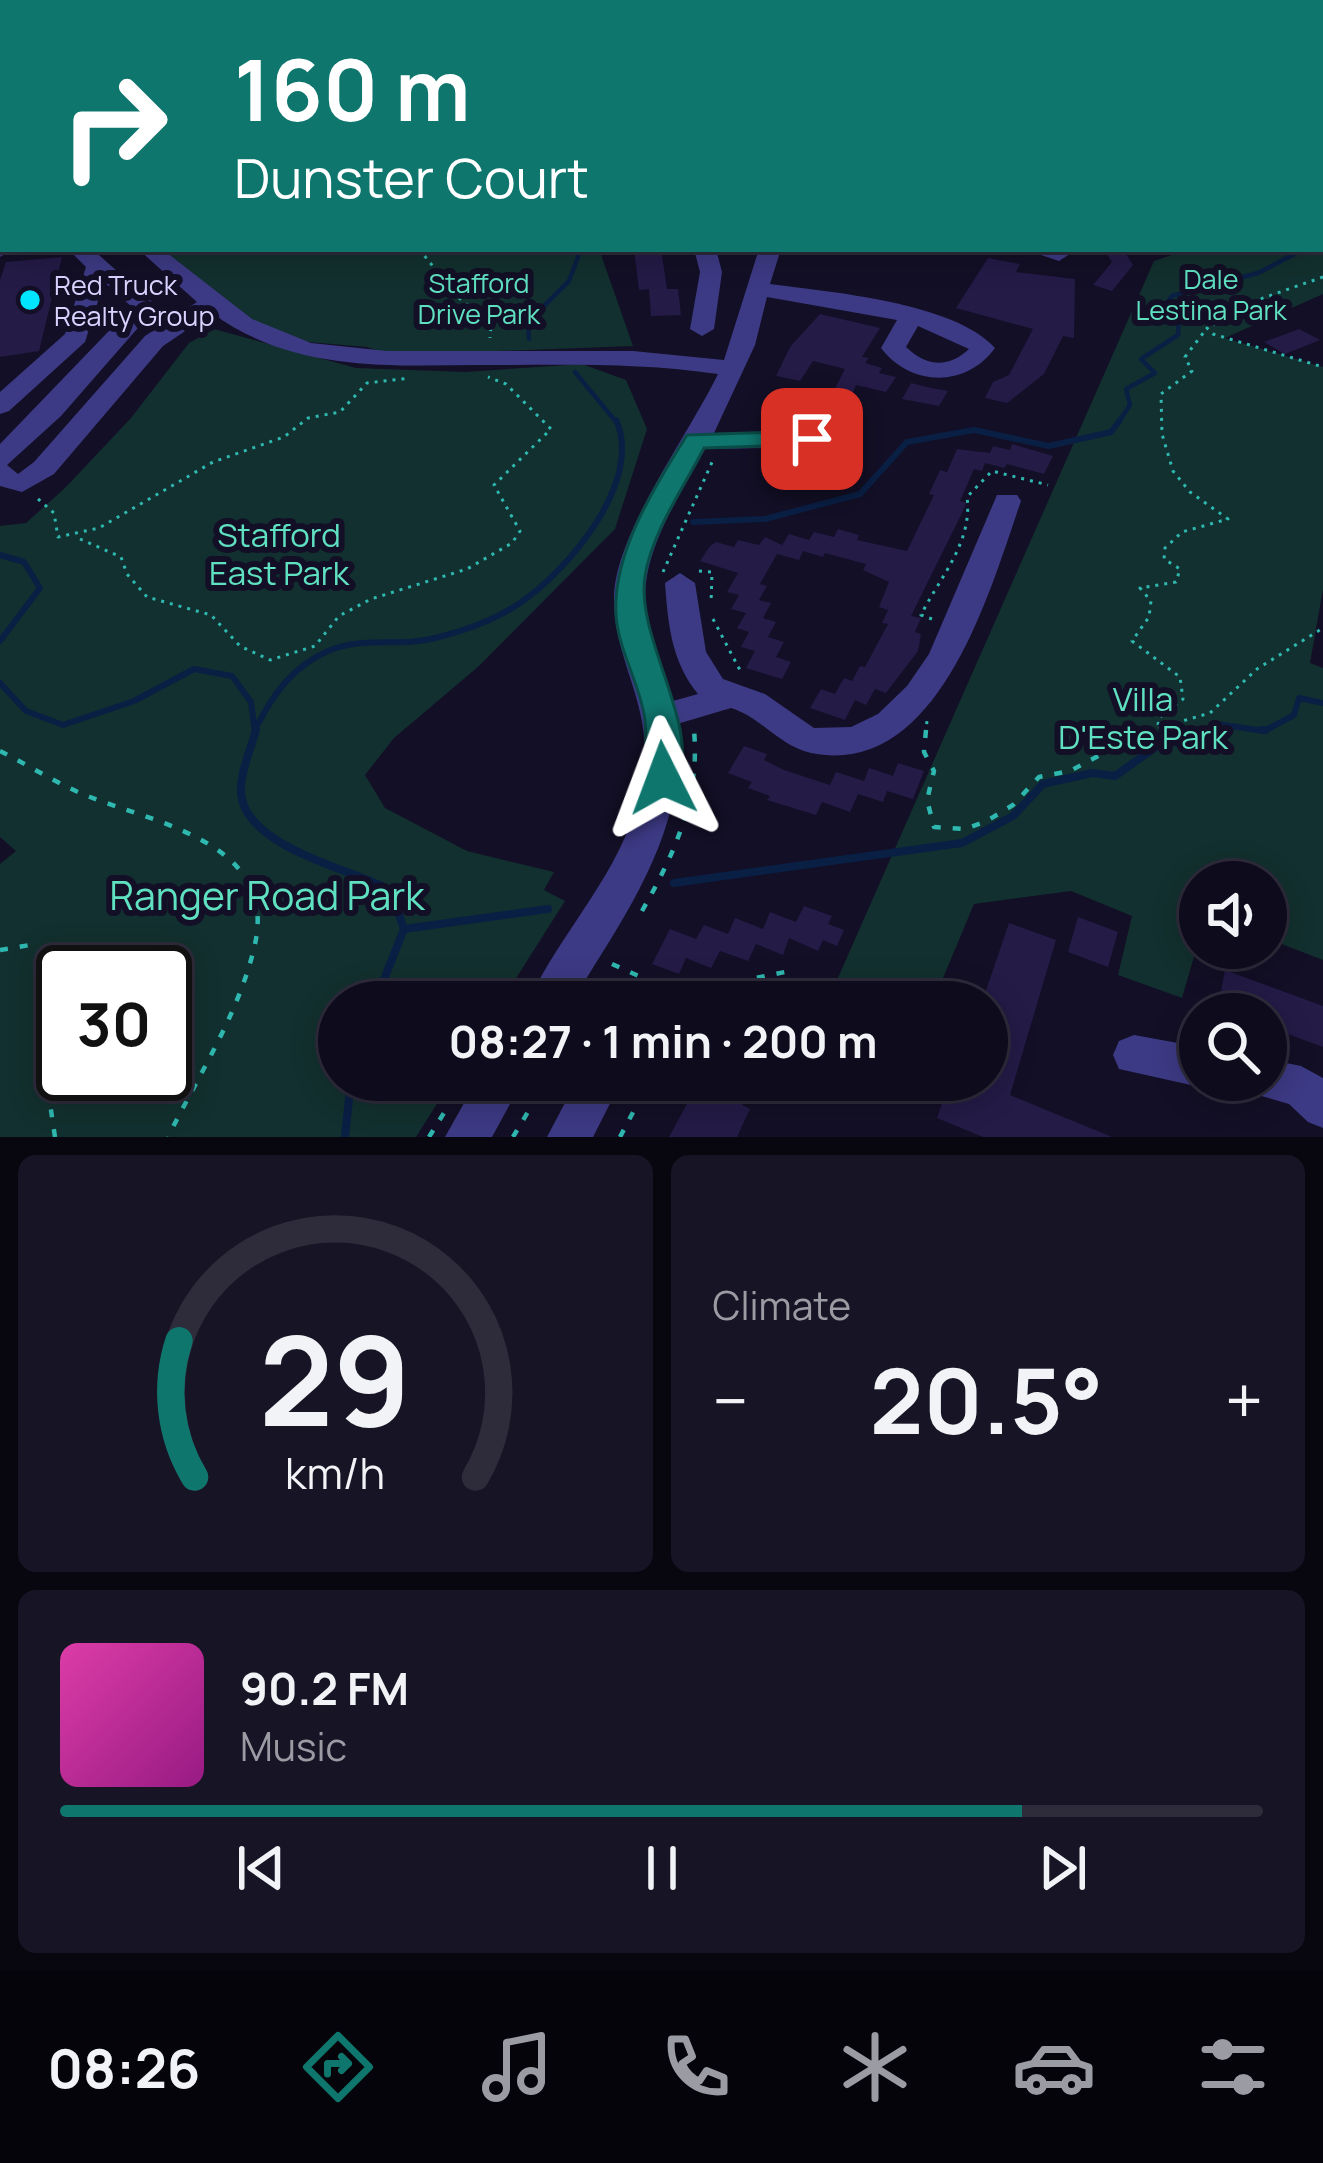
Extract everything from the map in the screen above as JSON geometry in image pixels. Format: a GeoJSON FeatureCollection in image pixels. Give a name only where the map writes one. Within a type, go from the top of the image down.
{"type":"FeatureCollection","features":[{"type":"Feature","properties":{"kind":"street"},"geometry":{"type":"LineString","coordinates":[[152,252],[258,332],[332,353],[395,359],[631,358],[732,369]]}},
{"type":"Feature","properties":{"kind":"street"},"geometry":{"type":"LineString","coordinates":[[702,329],[711,272],[706,252]]}},
{"type":"Feature","properties":{"kind":"street"},"geometry":{"type":"LineString","coordinates":[[576,981],[652,824],[663,778],[660,717],[630,619],[632,575],[732,369],[769,252]]}},
{"type":"Feature","properties":{"kind":"street"},"geometry":{"type":"LineString","coordinates":[[1049,252],[1059,254]]}},
{"type":"Feature","properties":{"kind":"street"},"geometry":{"type":"LineString","coordinates":[[6,462],[142,314],[145,306],[88,257]]}},
{"type":"Feature","properties":{"kind":"street"},"geometry":{"type":"LineString","coordinates":[[0,406],[76,337],[88,257]]}},
{"type":"Feature","properties":{"kind":"street"},"geometry":{"type":"LineString","coordinates":[[759,289],[820,297],[910,319]]}},
{"type":"Feature","properties":{"kind":"street"},"geometry":{"type":"LineString","coordinates":[[6,462],[44,469],[154,341],[214,302]]}},
{"type":"Feature","properties":{"kind":"street"},"geometry":{"type":"LineString","coordinates":[[696,440],[812,439]]}},
{"type":"Feature","properties":{"kind":"street"},"geometry":{"type":"LineString","coordinates":[[684,577],[686,642],[710,686],[737,689],[775,722],[815,741],[867,737],[916,701],[947,654],[1007,501]]}},
{"type":"Feature","properties":{"kind":"street"},"geometry":{"type":"LineString","coordinates":[[660,717],[737,689]]}},
{"type":"Feature","properties":{"kind":"street"},"geometry":{"type":"LineString","coordinates":[[1134,1054],[1179,1063]]}},
{"type":"Feature","properties":{"kind":"street"},"geometry":{"type":"LineString","coordinates":[[1287,1083],[1301,1086],[1323,1107]]}},
{"type":"Feature","properties":{"kind":"street"},"geometry":{"type":"LineString","coordinates":[[466,1137],[489,1101]]}},
{"type":"Feature","properties":{"kind":"street"},"geometry":{"type":"LineString","coordinates":[[569,1137],[589,1101]]}},
{"type":"Feature","properties":{"kind":"path"},"geometry":{"type":"LineString","coordinates":[[421,252],[457,296],[491,326],[494,352]]}},
{"type":"Feature","properties":{"kind":"path"},"geometry":{"type":"LineString","coordinates":[[1158,727],[1159,718],[1183,699],[1180,677],[1132,640],[1149,616],[1151,601],[1140,588],[1176,582],[1180,569],[1164,559],[1166,548],[1182,532],[1228,519],[1222,507],[1192,493],[1174,474],[1160,426],[1161,394],[1192,370],[1185,357],[1208,328],[1246,310],[1260,297],[1323,278]]}},
{"type":"Feature","properties":{"kind":"path"},"geometry":{"type":"LineString","coordinates":[[1208,328],[1213,334],[1323,367]]}},
{"type":"Feature","properties":{"kind":"path"},"geometry":{"type":"LineString","coordinates":[[6,462],[54,514],[58,537],[80,539],[121,557],[127,574],[147,597],[211,615],[240,646],[270,660],[286,658],[315,646],[339,616],[371,599],[467,568],[512,543],[520,531],[494,485],[551,429],[506,384],[487,376],[492,369]]}},
{"type":"Feature","properties":{"kind":"path"},"geometry":{"type":"LineString","coordinates":[[80,539],[168,491],[204,464],[296,434],[308,418],[340,412],[368,383],[427,375]]}},
{"type":"Feature","properties":{"kind":"path"},"geometry":{"type":"LineString","coordinates":[[943,622],[921,615],[965,530],[972,512],[967,497],[992,471],[1048,485]]}},
{"type":"Feature","properties":{"kind":"path"},"geometry":{"type":"LineString","coordinates":[[684,577],[712,572],[712,614],[737,689]]}},
{"type":"Feature","properties":{"kind":"path"},"geometry":{"type":"LineString","coordinates":[[916,701],[927,715],[924,752],[934,771],[927,800],[934,827],[964,830],[1013,805],[1039,777],[1099,759],[1158,727],[1210,712],[1257,669],[1323,628]]}},
{"type":"Feature","properties":{"kind":"path"},"geometry":{"type":"LineString","coordinates":[[0,751],[86,796],[192,831],[240,866],[254,896],[256,940],[168,1137]]}},
{"type":"Feature","properties":{"kind":"path"},"geometry":{"type":"LineString","coordinates":[[0,950],[30,945],[36,950]]}},
{"type":"Feature","properties":{"kind":"path"},"geometry":{"type":"LineString","coordinates":[[610,963],[649,981]]}},
{"type":"Feature","properties":{"kind":"path"},"geometry":{"type":"LineString","coordinates":[[738,981],[790,971]]}},
{"type":"Feature","properties":{"kind":"path"},"geometry":{"type":"LineString","coordinates":[[50,1101],[56,1137]]}},
{"type":"Feature","properties":{"kind":"path"},"geometry":{"type":"LineString","coordinates":[[513,1137],[534,1101]]}},
{"type":"Feature","properties":{"kind":"path"},"geometry":{"type":"LineString","coordinates":[[620,1137],[639,1101]]}},
{"type":"Feature","properties":{"kind":"green space","name":"Stafford Drive Park"},"geometry":{"type":"Polygon","coordinates":[[[153,252],[600,252],[633,346],[393,355],[366,347],[274,339],[153,252]]]}},
{"type":"Feature","properties":{"kind":"green space","name":"Villa D'Este Park"},"geometry":{"type":"Polygon","coordinates":[[[1180,252],[1323,252],[1323,294],[1225,338],[1323,367],[1323,589],[1310,663],[1323,668],[1323,960],[1287,946],[1287,861],[1179,861],[1179,969],[1190,969],[1179,997],[1118,975],[1132,916],[1071,891],[974,904],[942,981],[837,980],[1154,261],[1180,252]]]}},
{"type":"Feature","properties":{"kind":"green space"},"geometry":{"type":"Polygon","coordinates":[[[214,329],[356,368],[465,372],[582,364],[626,380],[647,429],[615,529],[479,666],[394,738],[365,775],[385,808],[467,851],[554,872],[544,890],[565,901],[514,981],[318,981],[318,1101],[439,1101],[416,1137],[0,1137],[0,864],[16,851],[0,837],[0,526],[26,523],[131,418],[189,343],[214,329]]]}},
{"type":"Feature","properties":{"kind":"building"},"geometry":{"type":"Polygon","coordinates":[[[634,252],[661,252],[667,289],[678,289],[681,315],[651,316],[649,289],[639,290],[634,252]]]}},
{"type":"Feature","properties":{"kind":"building"},"geometry":{"type":"Polygon","coordinates":[[[1106,252],[1125,252],[1133,265],[1112,291],[1093,285],[1112,262],[1106,252]]]}},
{"type":"Feature","properties":{"kind":"building"},"geometry":{"type":"Polygon","coordinates":[[[62,257],[39,351],[0,357],[0,280],[6,262],[62,257]]]}},
{"type":"Feature","properties":{"kind":"building"},"geometry":{"type":"Polygon","coordinates":[[[988,258],[1020,264],[1016,272],[1075,279],[1074,338],[1063,336],[1044,374],[1007,403],[985,398],[993,382],[1009,375],[1033,329],[956,308],[988,258]]]}},
{"type":"Feature","properties":{"kind":"building"},"geometry":{"type":"Polygon","coordinates":[[[820,314],[880,328],[862,357],[869,358],[865,363],[882,368],[879,373],[896,377],[886,392],[856,385],[843,418],[786,412],[795,391],[830,398],[845,369],[813,361],[800,381],[776,376],[790,347],[820,314]]]}},
{"type":"Feature","properties":{"kind":"building"},"geometry":{"type":"Polygon","coordinates":[[[1299,329],[1320,340],[1285,354],[1264,342],[1299,329]]]}},
{"type":"Feature","properties":{"kind":"building"},"geometry":{"type":"Polygon","coordinates":[[[911,383],[948,391],[939,406],[902,399],[911,383]]]}},
{"type":"Feature","properties":{"kind":"building"},"geometry":{"type":"Polygon","coordinates":[[[1012,444],[1053,456],[1044,474],[1007,464],[1004,468],[985,463],[982,471],[974,469],[960,501],[966,503],[962,513],[911,616],[921,618],[915,632],[921,634],[918,651],[886,693],[875,689],[866,705],[855,700],[845,720],[810,708],[821,689],[835,694],[844,678],[852,681],[860,666],[865,667],[888,624],[882,623],[888,610],[879,607],[889,582],[863,570],[866,564],[825,553],[823,557],[803,551],[799,560],[777,554],[760,584],[767,586],[759,600],[771,603],[763,618],[776,622],[768,637],[784,642],[776,657],[791,662],[782,679],[746,668],[755,651],[741,647],[749,632],[737,628],[746,613],[731,609],[739,595],[727,592],[738,573],[700,561],[710,546],[716,542],[734,547],[738,540],[759,545],[765,537],[782,545],[789,534],[809,540],[806,545],[814,532],[834,537],[838,529],[859,535],[857,540],[907,551],[934,495],[929,494],[940,470],[947,472],[957,449],[990,453],[993,446],[1010,450],[1012,444]]]}},
{"type":"Feature","properties":{"kind":"building"},"geometry":{"type":"Polygon","coordinates":[[[829,455],[849,461],[838,479],[797,475],[791,485],[770,479],[781,461],[802,467],[807,458],[822,463],[829,455]]]}},
{"type":"Feature","properties":{"kind":"building"},"geometry":{"type":"Polygon","coordinates":[[[744,746],[767,754],[764,760],[784,770],[830,785],[836,772],[864,781],[869,768],[893,776],[898,763],[924,771],[913,799],[887,791],[883,802],[858,794],[850,812],[822,802],[816,815],[767,800],[770,796],[748,788],[752,782],[728,773],[744,746]]]}},
{"type":"Feature","properties":{"kind":"building"},"geometry":{"type":"Polygon","coordinates":[[[804,906],[832,916],[828,924],[844,930],[837,946],[823,940],[818,951],[789,938],[783,955],[756,944],[748,961],[720,951],[711,968],[686,958],[679,974],[652,964],[670,929],[696,939],[704,925],[728,934],[735,918],[763,929],[770,912],[796,922],[804,906]]]}},
{"type":"Feature","properties":{"kind":"building"},"geometry":{"type":"Polygon","coordinates":[[[1078,917],[1118,932],[1108,967],[1068,952],[1078,917]]]}},
{"type":"Feature","properties":{"kind":"building"},"geometry":{"type":"Polygon","coordinates":[[[1009,923],[1056,940],[1010,1095],[1112,1137],[983,1137],[937,1118],[943,1101],[1008,1101],[1008,981],[989,981],[1009,923]]]}},
{"type":"Feature","properties":{"kind":"building"},"geometry":{"type":"Polygon","coordinates":[[[1225,970],[1323,1006],[1323,1047],[1287,1034],[1287,993],[1221,993],[1225,970]]]}},
{"type":"Feature","properties":{"kind":"building"},"geometry":{"type":"Polygon","coordinates":[[[689,1101],[744,1101],[742,1105],[750,1109],[737,1137],[669,1137],[689,1101]]]}},
{"type":"Feature","properties":{"kind":"waterway"},"geometry":{"type":"LineString","coordinates":[[529,339],[528,322],[569,281],[580,252]]}},
{"type":"Feature","properties":{"kind":"waterway"},"geometry":{"type":"LineString","coordinates":[[1120,420],[1130,405],[1126,389],[1155,373],[1141,359],[1178,335],[1179,319],[1166,304],[1172,296],[1258,273],[1298,252]]}},
{"type":"Feature","properties":{"kind":"waterway"},"geometry":{"type":"LineString","coordinates":[[575,372],[617,423]]}},
{"type":"Feature","properties":{"kind":"waterway"},"geometry":{"type":"LineString","coordinates":[[693,522],[765,519],[860,494],[907,442],[974,430],[1049,446],[1111,432],[1120,420]]}},
{"type":"Feature","properties":{"kind":"waterway"},"geometry":{"type":"LineString","coordinates":[[258,724],[286,682],[326,652],[354,644],[421,641],[457,632],[500,615],[539,588],[579,546],[611,496],[622,444],[617,423]]}},
{"type":"Feature","properties":{"kind":"waterway"},"geometry":{"type":"LineString","coordinates":[[0,555],[24,562],[40,588],[0,641]]}},
{"type":"Feature","properties":{"kind":"waterway"},"geometry":{"type":"LineString","coordinates":[[0,683],[26,711],[63,725],[134,701],[194,669],[232,676],[251,702],[255,733]]}},
{"type":"Feature","properties":{"kind":"waterway"},"geometry":{"type":"LineString","coordinates":[[1206,733],[1217,724],[1264,731],[1294,715],[1299,698],[1323,703]]}},
{"type":"Feature","properties":{"kind":"waterway"},"geometry":{"type":"LineString","coordinates":[[256,730],[241,786],[244,807],[256,824],[298,852],[390,890],[404,929]]}},
{"type":"Feature","properties":{"kind":"waterway"},"geometry":{"type":"LineString","coordinates":[[674,883],[962,843],[1013,816],[1043,784],[1092,773],[1115,776],[1167,739],[1190,748],[1210,730]]}},
{"type":"Feature","properties":{"kind":"waterway"},"geometry":{"type":"LineString","coordinates":[[404,929],[548,909]]}},
{"type":"Feature","properties":{"kind":"waterway"},"geometry":{"type":"LineString","coordinates":[[383,981],[404,929]]}},
{"type":"Feature","properties":{"kind":"waterway"},"geometry":{"type":"LineString","coordinates":[[345,1137],[349,1101]]}},
{"type":"Feature","properties":{"kind":"place","name":"Red Truck Realty Group"},"geometry":{"type":"Point","coordinates":[30,300]}},
{"type":"Feature","properties":{"kind":"route"},"geometry":{"type":"LineString","coordinates":[[663,778],[664,736],[658,705],[630,619],[632,575],[644,540],[696,440],[812,439]]}},
{"type":"Feature","properties":{"kind":"park label","name":"Dale Lestina Park"},"geometry":{"type":"Point","coordinates":[1211,294]}},
{"type":"Feature","properties":{"kind":"park label","name":"Stafford East Park"},"geometry":{"type":"Point","coordinates":[279,553]}},
{"type":"Feature","properties":{"kind":"park label","name":"Ranger Road Park"},"geometry":{"type":"Point","coordinates":[267,895]}}]}
